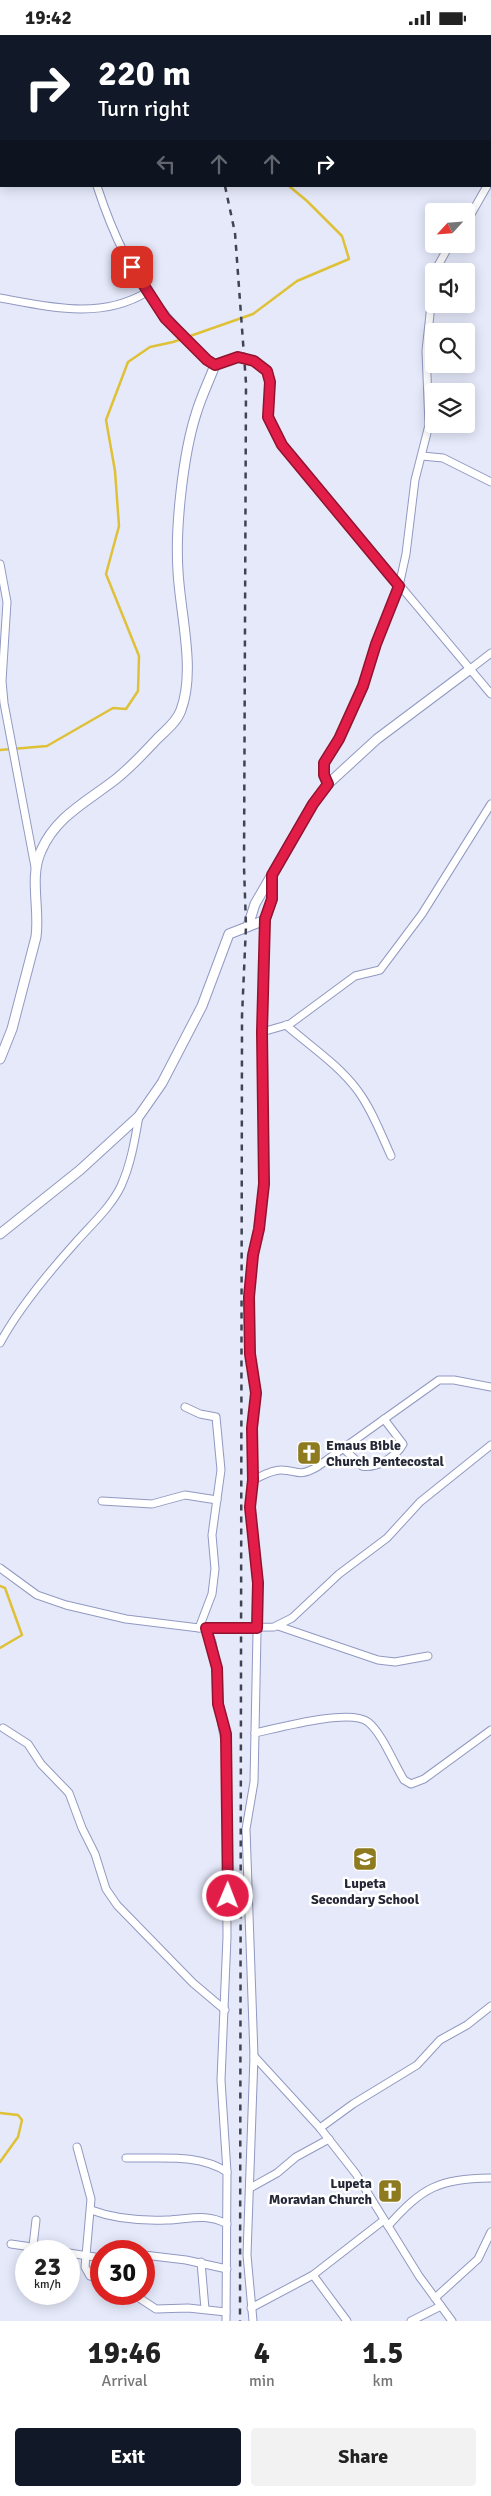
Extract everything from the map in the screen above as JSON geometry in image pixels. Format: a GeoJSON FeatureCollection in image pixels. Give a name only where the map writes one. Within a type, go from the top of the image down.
{"type":"FeatureCollection","features":[{"type":"Feature","properties":{"kind":"street"},"geometry":{"type":"LineString","coordinates":[[97,187],[108,221],[124,255],[147,292],[165,318],[200,354],[215,365]]}},
{"type":"Feature","properties":{"kind":"street"},"geometry":{"type":"LineString","coordinates":[[475,207],[486,187]]}},
{"type":"Feature","properties":{"kind":"street"},"geometry":{"type":"LineString","coordinates":[[0,298],[68,309],[88,310],[122,304],[147,292]]}},
{"type":"Feature","properties":{"kind":"street"},"geometry":{"type":"LineString","coordinates":[[328,784],[324,775],[324,763],[339,739],[363,686],[376,644],[399,586],[412,522],[415,480],[429,425],[426,351],[430,313]]}},
{"type":"Feature","properties":{"kind":"street"},"geometry":{"type":"LineString","coordinates":[[35,869],[41,851],[56,827],[79,805],[118,777],[180,713],[186,675],[178,571],[183,480],[188,446],[196,414],[215,365],[238,357],[254,361],[267,371],[270,382],[268,417],[282,445],[469,670],[491,693]]}},
{"type":"Feature","properties":{"kind":"street"},"geometry":{"type":"LineString","coordinates":[[422,456],[443,458],[491,482]]}},
{"type":"Feature","properties":{"kind":"street"},"geometry":{"type":"LineString","coordinates":[[0,564],[7,608],[2,681],[10,736],[35,869],[38,923],[12,1029],[0,1059]]}},
{"type":"Feature","properties":{"kind":"street"},"geometry":{"type":"LineString","coordinates":[[248,926],[255,904],[313,804],[328,784],[377,739],[491,653]]}},
{"type":"Feature","properties":{"kind":"street"},"geometry":{"type":"LineString","coordinates":[[262,1032],[286,1025],[355,976],[380,970],[384,966],[431,901],[491,803]]}},
{"type":"Feature","properties":{"kind":"street"},"geometry":{"type":"LineString","coordinates":[[253,2321],[247,2255],[254,2056],[246,1829],[254,1782],[258,1583],[250,1513],[253,1480],[252,1428],[256,1393],[250,1346],[250,1290],[253,1255],[259,1229],[264,1184],[262,1032],[265,919],[272,899],[272,875]]}},
{"type":"Feature","properties":{"kind":"street"},"geometry":{"type":"LineString","coordinates":[[0,1234],[80,1170],[139,1116],[162,1083],[202,1005],[227,937],[234,930],[258,924],[265,919]]}},
{"type":"Feature","properties":{"kind":"street"},"geometry":{"type":"LineString","coordinates":[[286,1025],[332,1063],[356,1089],[367,1105],[392,1156]]}},
{"type":"Feature","properties":{"kind":"street"},"geometry":{"type":"LineString","coordinates":[[0,1343],[16,1317],[102,1213],[120,1188],[132,1155],[139,1116]]}},
{"type":"Feature","properties":{"kind":"street"},"geometry":{"type":"LineString","coordinates":[[253,1480],[272,1471],[284,1470],[301,1474],[309,1471],[344,1449],[439,1380],[454,1380],[491,1387]]}},
{"type":"Feature","properties":{"kind":"street"},"geometry":{"type":"LineString","coordinates":[[185,1407],[217,1419],[221,1470],[212,1535],[215,1557],[214,1582],[202,1628],[217,1668],[218,1704],[226,1747],[228,1871],[225,2010],[221,2080],[227,2172],[228,2269],[226,2321]]}},
{"type":"Feature","properties":{"kind":"street"},"geometry":{"type":"LineString","coordinates":[[344,1449],[362,1466],[375,1467],[387,1459],[403,1444],[384,1419]]}},
{"type":"Feature","properties":{"kind":"street"},"geometry":{"type":"LineString","coordinates":[[278,1626],[292,1618],[339,1574],[387,1538],[420,1502],[491,1445]]}},
{"type":"Feature","properties":{"kind":"street"},"geometry":{"type":"LineString","coordinates":[[102,1501],[152,1504],[185,1495],[216,1500]]}},
{"type":"Feature","properties":{"kind":"street"},"geometry":{"type":"LineString","coordinates":[[0,1568],[29,1590],[55,1602],[133,1620],[202,1628],[278,1626],[386,1662],[428,1655]]}},
{"type":"Feature","properties":{"kind":"street"},"geometry":{"type":"LineString","coordinates":[[255,1733],[337,1718],[361,1718],[370,1723],[404,1781],[411,1784],[424,1779],[491,1729]]}},
{"type":"Feature","properties":{"kind":"street"},"geometry":{"type":"LineString","coordinates":[[3,1728],[28,1744],[41,1765],[69,1793],[82,1828],[95,1854],[106,1889],[113,1900],[141,1932],[193,1983],[225,2010]]}},
{"type":"Feature","properties":{"kind":"street"},"geometry":{"type":"LineString","coordinates":[[320,2128],[353,2104],[417,2065],[440,2040],[473,2021],[491,2006]]}},
{"type":"Feature","properties":{"kind":"street"},"geometry":{"type":"LineString","coordinates":[[254,2056],[320,2128],[356,2174],[386,2223],[452,2321]]}},
{"type":"Feature","properties":{"kind":"street"},"geometry":{"type":"LineString","coordinates":[[250,2189],[277,2173],[296,2157],[329,2139]]}},
{"type":"Feature","properties":{"kind":"street"},"geometry":{"type":"LineString","coordinates":[[77,2147],[86,2178],[91,2210],[85,2257],[87,2273],[90,2274]]}},
{"type":"Feature","properties":{"kind":"street"},"geometry":{"type":"LineString","coordinates":[[126,2158],[197,2160],[217,2166],[227,2172]]}},
{"type":"Feature","properties":{"kind":"street"},"geometry":{"type":"LineString","coordinates":[[251,2309],[313,2275],[386,2223],[421,2193],[454,2181],[491,2178]]}},
{"type":"Feature","properties":{"kind":"street"},"geometry":{"type":"LineString","coordinates":[[91,2210],[120,2217],[153,2220],[207,2217],[227,2224]]}},
{"type":"Feature","properties":{"kind":"street"},"geometry":{"type":"LineString","coordinates":[[34,2240],[36,2220]]}},
{"type":"Feature","properties":{"kind":"street"},"geometry":{"type":"LineString","coordinates":[[435,2298],[478,2259],[491,2232]]}},
{"type":"Feature","properties":{"kind":"street"},"geometry":{"type":"LineString","coordinates":[[11,2244],[15,2244]]}},
{"type":"Feature","properties":{"kind":"street"},"geometry":{"type":"LineString","coordinates":[[80,2256],[90,2257]]}},
{"type":"Feature","properties":{"kind":"street"},"geometry":{"type":"LineString","coordinates":[[155,2256],[201,2262],[228,2269]]}},
{"type":"Feature","properties":{"kind":"street"},"geometry":{"type":"LineString","coordinates":[[201,2262],[206,2309]]}},
{"type":"Feature","properties":{"kind":"street"},"geometry":{"type":"LineString","coordinates":[[313,2275],[347,2321]]}},
{"type":"Feature","properties":{"kind":"street"},"geometry":{"type":"LineString","coordinates":[[150,2305],[156,2309],[206,2309],[226,2312]]}},
{"type":"Feature","properties":{"kind":"street"},"geometry":{"type":"LineString","coordinates":[[411,2321],[441,2306]]}},
{"type":"Feature","properties":{"kind":"waterway"},"geometry":{"type":"LineString","coordinates":[[0,750],[47,746],[113,708],[126,709],[138,691],[139,656],[106,574],[119,526],[115,471],[106,420],[128,362],[150,347],[173,342],[253,314],[297,281],[349,259],[342,236],[290,187]]}},
{"type":"Feature","properties":{"kind":"waterway"},"geometry":{"type":"LineString","coordinates":[[0,1586],[5,1588],[22,1635],[0,1648]]}},
{"type":"Feature","properties":{"kind":"waterway"},"geometry":{"type":"LineString","coordinates":[[0,2113],[18,2115],[22,2120],[18,2137],[0,2162]]}},
{"type":"Feature","properties":{"kind":"railway"},"geometry":{"type":"LineString","coordinates":[[225,187],[235,233],[246,383],[244,867],[246,926],[242,1016],[240,2321]]}},
{"type":"Feature","properties":{"kind":"place","name":"Emaus Bible Church Pentecostal"},"geometry":{"type":"Point","coordinates":[309,1453]}},
{"type":"Feature","properties":{"kind":"place","name":"Lupeta Secondary School"},"geometry":{"type":"Point","coordinates":[365,1859]}},
{"type":"Feature","properties":{"kind":"place","name":"Lupeta Moravian Church"},"geometry":{"type":"Point","coordinates":[390,2191]}},
{"type":"Feature","properties":{"kind":"route"},"geometry":{"type":"LineString","coordinates":[[132,267],[165,318],[207,360],[215,365],[238,357],[254,361],[267,371],[270,382],[268,417],[282,445],[293,461],[399,586],[393,597],[376,644],[370,669],[363,686],[351,708],[339,739],[324,763],[323,771],[328,784],[313,804],[272,875],[272,899],[265,919],[262,1032],[264,1195],[253,1255],[249,1297],[250,1354],[256,1388],[252,1428],[253,1480],[250,1513],[254,1533],[254,1555],[258,1583],[257,1628],[206,1628],[212,1642],[217,1668],[218,1704],[226,1734],[228,1896]]}}]}
